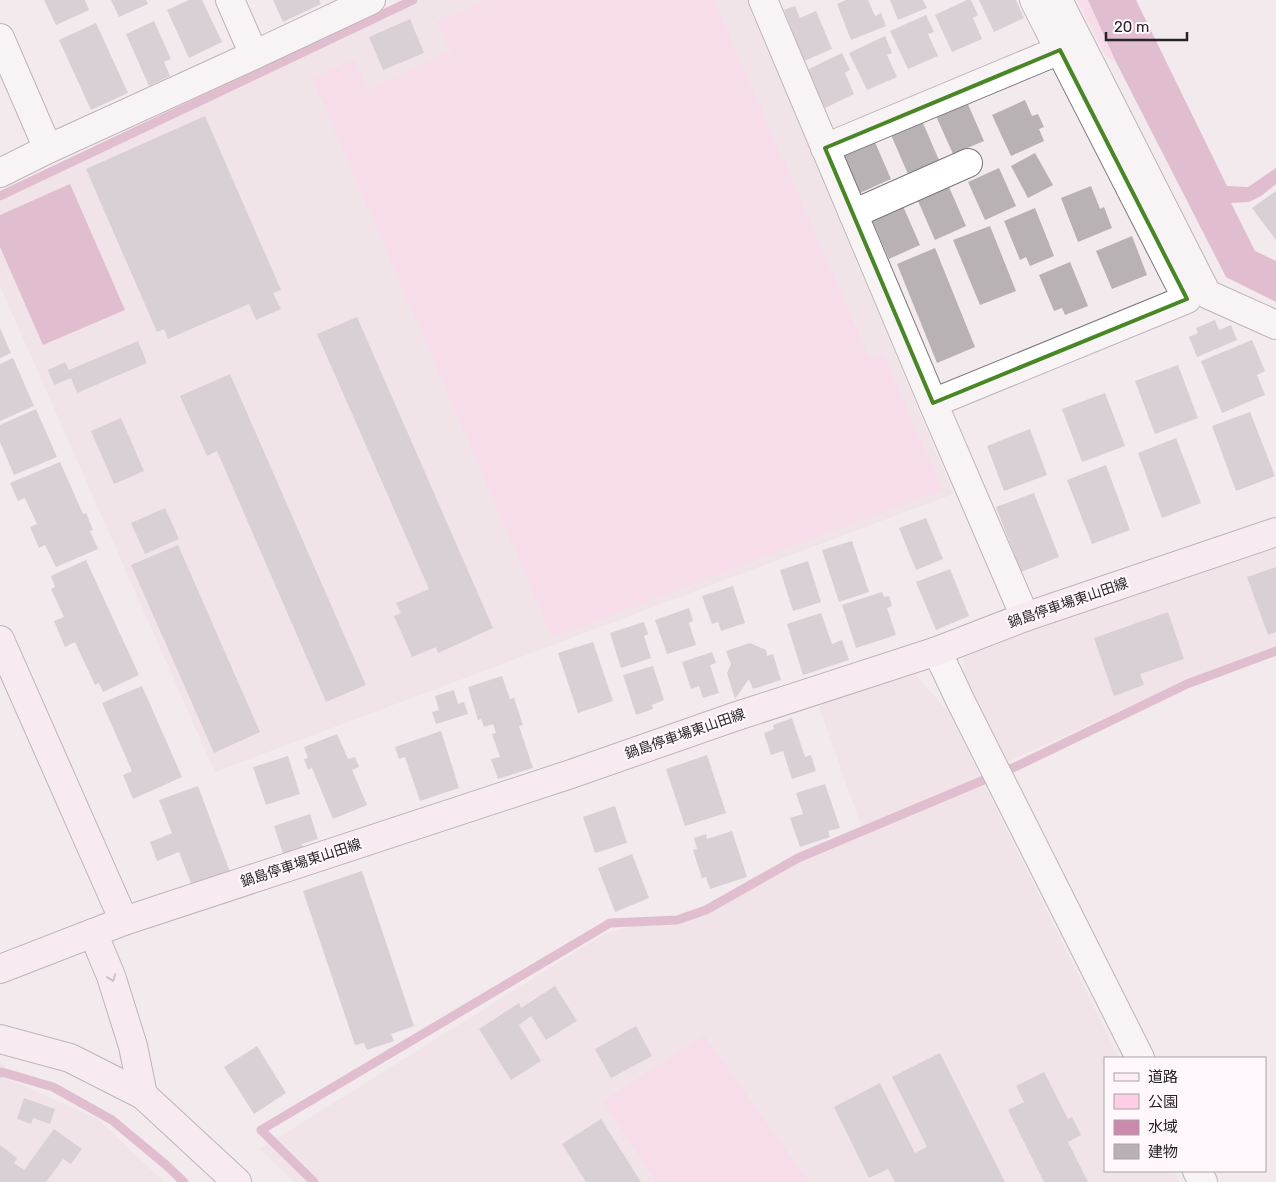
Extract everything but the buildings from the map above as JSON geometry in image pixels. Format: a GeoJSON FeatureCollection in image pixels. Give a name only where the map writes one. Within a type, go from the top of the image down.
{"type":"FeatureCollection","features":[{"type":"Feature","properties":{"kind":"main road","name":"鍋島停車場東山田線"},"geometry":{"type":"LineString","coordinates":[[0,969],[124,922],[937,651],[1025,617],[1276,532]]}},
{"type":"Feature","properties":{"kind":"main road"},"geometry":{"type":"LineString","coordinates":[[0,640],[124,922]]}},
{"type":"Feature","properties":{"kind":"main road"},"geometry":{"type":"LineString","coordinates":[[93,933],[111,976],[134,1046],[143,1095]]}},
{"type":"Feature","properties":{"kind":"main road"},"geometry":{"type":"LineString","coordinates":[[0,1039],[70,1058],[143,1095],[237,1182]]}},
{"type":"Feature","properties":{"kind":"street"},"geometry":{"type":"LineString","coordinates":[[230,0],[254,55]]}},
{"type":"Feature","properties":{"kind":"street"},"geometry":{"type":"LineString","coordinates":[[0,173],[371,0]]}},
{"type":"Feature","properties":{"kind":"street"},"geometry":{"type":"LineString","coordinates":[[763,0],[1025,617]]}},
{"type":"Feature","properties":{"kind":"street"},"geometry":{"type":"LineString","coordinates":[[933,403],[1186,299],[1034,0]]}},
{"type":"Feature","properties":{"kind":"street"},"geometry":{"type":"LineString","coordinates":[[1058,0],[1207,294],[1276,324]]}},
{"type":"Feature","properties":{"kind":"street"},"geometry":{"type":"LineString","coordinates":[[0,38],[48,149]]}},
{"type":"Feature","properties":{"kind":"street"},"geometry":{"type":"LineString","coordinates":[[825,148],[1060,50]]}},
{"type":"Feature","properties":{"kind":"street"},"geometry":{"type":"LineString","coordinates":[[853,214],[968,163]]}},
{"type":"Feature","properties":{"kind":"street"},"geometry":{"type":"LineString","coordinates":[[937,651],[997,776],[1139,1057]]}},
{"type":"Feature","properties":{"kind":"highlighted area"},"geometry":{"type":"Polygon","coordinates":[[[1060,50],[1187,299],[933,403],[825,148],[1060,50]]]}},
{"type":"Feature","properties":{"kind":"shaded area"},"geometry":{"type":"Polygon","coordinates":[[[420,0],[748,0],[953,494],[215,772],[0,286],[0,199],[420,0]]]}},
{"type":"Feature","properties":{"kind":"shaded area"},"geometry":{"type":"Polygon","coordinates":[[[1276,548],[1276,646],[1178,684],[1003,764],[968,699],[962,653],[1276,548]]]}},
{"type":"Feature","properties":{"kind":"shaded area"},"geometry":{"type":"Polygon","coordinates":[[[912,671],[949,713],[1119,1057],[1104,1057],[1104,1172],[1175,1172],[1180,1182],[294,1182],[260,1149],[604,934],[654,921],[677,920],[706,910],[798,858],[863,831],[817,701],[912,671]]]}},
{"type":"Feature","properties":{"kind":"shaded area"},"geometry":{"type":"Polygon","coordinates":[[[0,1060],[13,1081],[98,1119],[164,1182],[0,1182],[0,1060]]]}},
{"type":"Feature","properties":{"kind":"green space"},"geometry":{"type":"Polygon","coordinates":[[[486,0],[714,0],[870,359],[883,353],[942,489],[552,637],[312,78],[354,59],[368,89],[451,52],[437,22],[486,0]]]}},
{"type":"Feature","properties":{"kind":"green space"},"geometry":{"type":"Polygon","coordinates":[[[1077,0],[1088,0],[1116,62],[1105,55],[1077,0]]]}},
{"type":"Feature","properties":{"kind":"green space"},"geometry":{"type":"Polygon","coordinates":[[[704,1035],[809,1182],[656,1182],[603,1101],[704,1035]]]}},
{"type":"Feature","properties":{"kind":"water"},"geometry":{"type":"Polygon","coordinates":[[[1088,0],[1136,0],[1227,186],[1248,187],[1276,168],[1276,184],[1261,196],[1249,202],[1231,203],[1255,251],[1276,261],[1276,302],[1226,277],[1116,62],[1088,0]]]}},
{"type":"Feature","properties":{"kind":"water"},"geometry":{"type":"Polygon","coordinates":[[[70,184],[125,310],[43,345],[0,247],[0,215],[70,184]]]}},
{"type":"Feature","properties":{"kind":"waterway"},"geometry":{"type":"LineString","coordinates":[[0,196],[413,0]]}},
{"type":"Feature","properties":{"kind":"waterway"},"geometry":{"type":"LineString","coordinates":[[314,1182],[261,1130],[610,923],[677,920],[706,910],[798,858],[1017,766],[1187,684],[1276,651]]}},
{"type":"Feature","properties":{"kind":"waterway"},"geometry":{"type":"LineString","coordinates":[[0,1073],[53,1087],[112,1120],[184,1182]]}}]}
